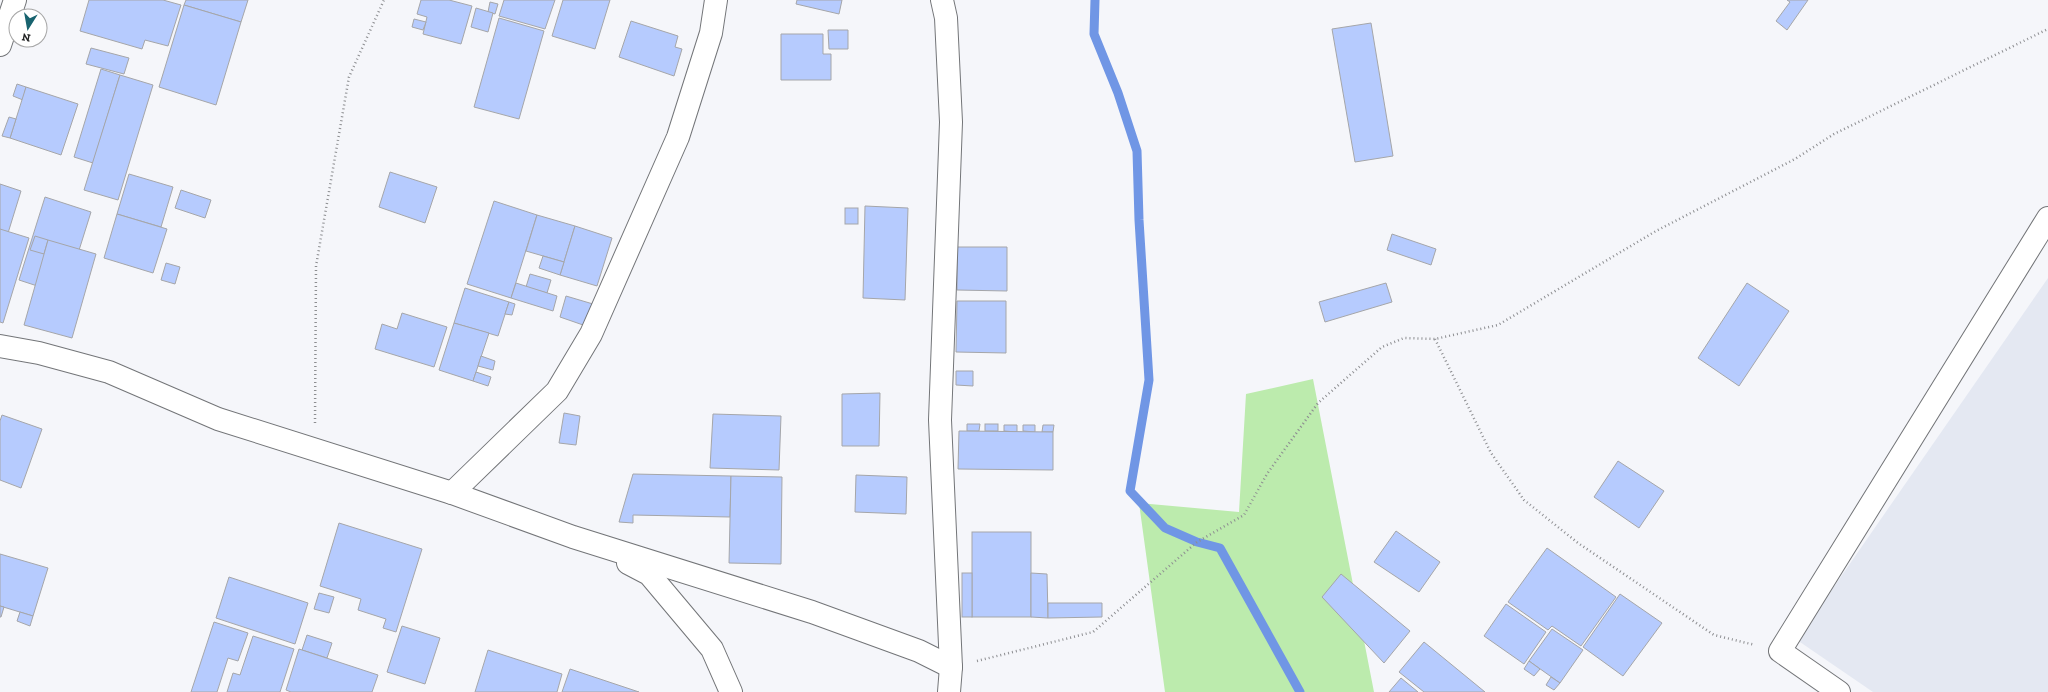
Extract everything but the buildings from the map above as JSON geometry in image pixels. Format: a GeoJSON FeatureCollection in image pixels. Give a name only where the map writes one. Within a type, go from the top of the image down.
{"type":"FeatureCollection","features":[{"type":"Feature","properties":{"kind":"street"},"geometry":{"type":"LineString","coordinates":[[0,45],[15,0]]}},
{"type":"Feature","properties":{"kind":"street"},"geometry":{"type":"LineString","coordinates":[[452,493],[557,391],[591,334],[678,138],[711,33],[716,0]]}},
{"type":"Feature","properties":{"kind":"street"},"geometry":{"type":"LineString","coordinates":[[942,0],[946,18],[951,122],[940,420],[951,667],[949,692]]}},
{"type":"Feature","properties":{"kind":"street"},"geometry":{"type":"LineString","coordinates":[[1839,692],[1780,651],[2048,218]]}},
{"type":"Feature","properties":{"kind":"street"},"geometry":{"type":"LineString","coordinates":[[0,346],[39,353],[109,372],[218,418],[452,493],[573,537],[812,612],[919,651],[951,667]]}},
{"type":"Feature","properties":{"kind":"street"},"geometry":{"type":"LineString","coordinates":[[573,537],[649,574],[712,649],[731,692]]}},
{"type":"Feature","properties":{"kind":"path"},"geometry":{"type":"LineString","coordinates":[[315,450],[316,266],[349,77],[384,0]]}},
{"type":"Feature","properties":{"kind":"path"},"geometry":{"type":"LineString","coordinates":[[951,667],[1093,632],[1197,542],[1244,515],[1267,474],[1318,403],[1382,346],[1404,338],[1435,339],[1498,325],[1656,231],[1795,159],[1834,134],[2048,29]]}},
{"type":"Feature","properties":{"kind":"path"},"geometry":{"type":"LineString","coordinates":[[1435,339],[1491,453],[1524,500],[1578,543],[1714,635],[1780,651]]}},
{"type":"Feature","properties":{"kind":"shaded area"},"geometry":{"type":"Polygon","coordinates":[[[2048,278],[2048,692],[1873,692],[1797,640],[2048,278]]]}},
{"type":"Feature","properties":{"kind":"green space"},"geometry":{"type":"Polygon","coordinates":[[[1313,379],[1374,692],[1165,692],[1139,503],[1239,512],[1246,394],[1313,379]]]}},
{"type":"Feature","properties":{"kind":"waterway"},"geometry":{"type":"LineString","coordinates":[[1095,0],[1094,34],[1118,93],[1137,151],[1139,220],[1149,380],[1130,491],[1165,528],[1197,542],[1220,548],[1300,692]]}}]}
